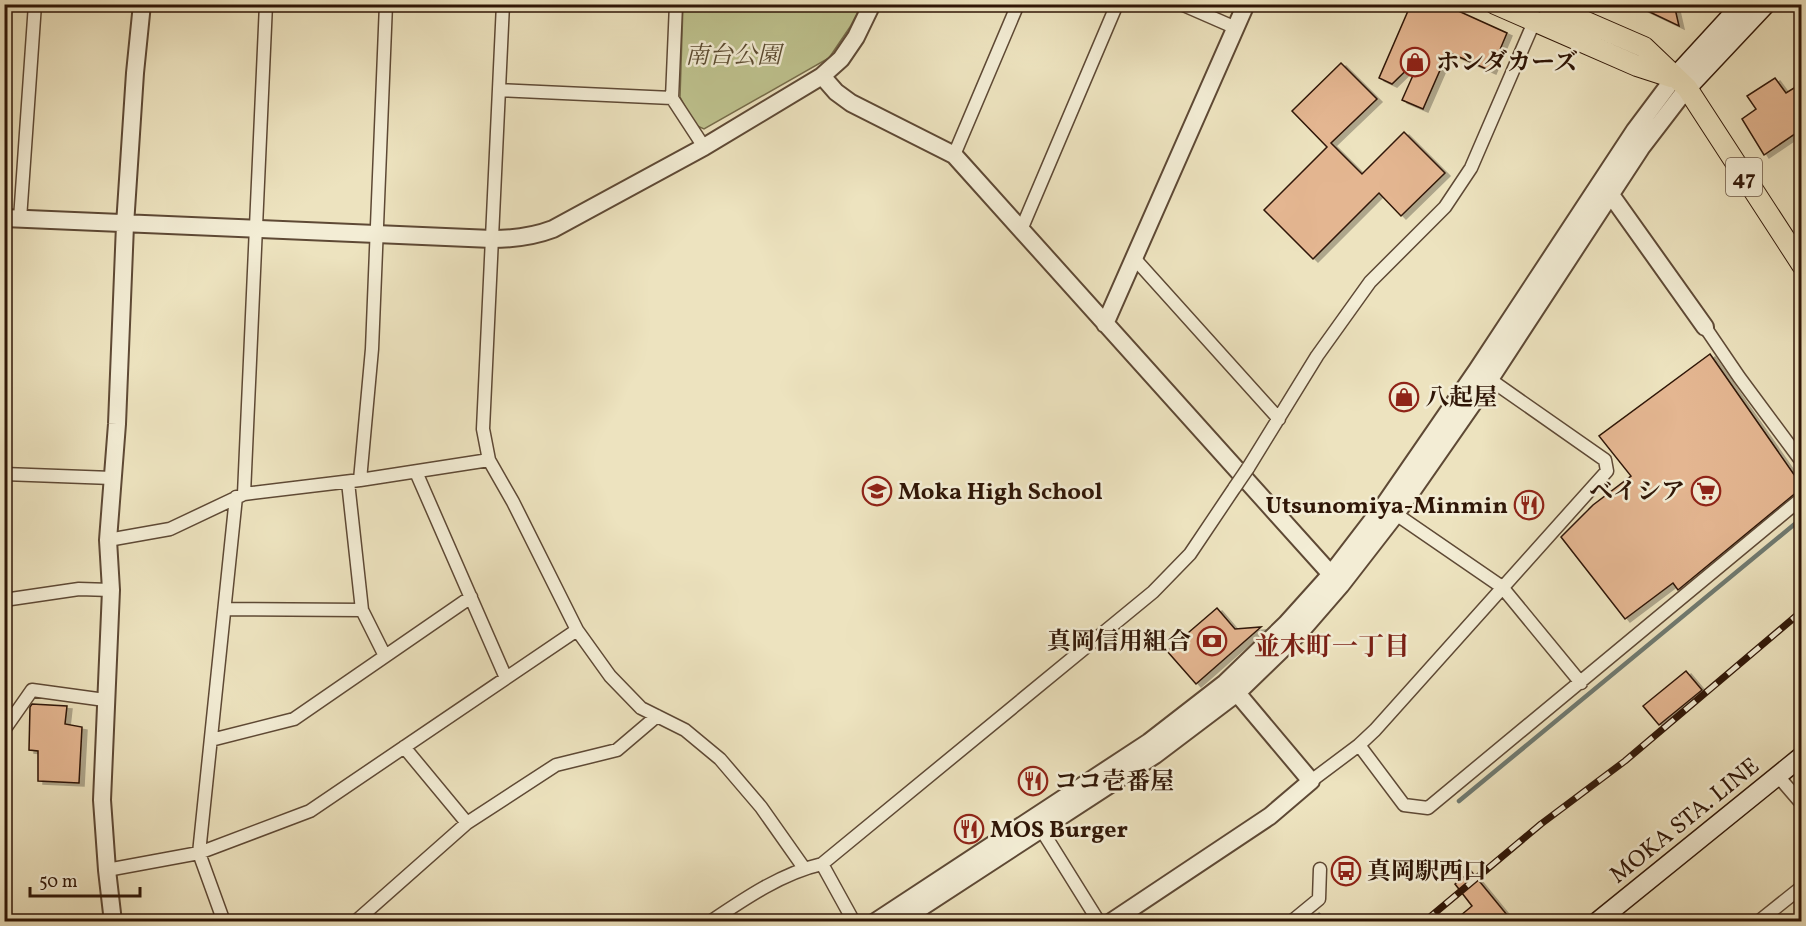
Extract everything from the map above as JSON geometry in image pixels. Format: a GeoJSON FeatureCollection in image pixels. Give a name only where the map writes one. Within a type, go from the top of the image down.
{"type":"FeatureCollection","features":[{"type":"Feature","properties":{"kind":"main road"},"geometry":{"type":"LineString","coordinates":[[1495,4],[1680,83]]}},
{"type":"Feature","properties":{"kind":"main road","name":"47"},"geometry":{"type":"LineString","coordinates":[[1545,4],[1644,47],[1680,83],[1802,265]]}},
{"type":"Feature","properties":{"kind":"main road"},"geometry":{"type":"LineString","coordinates":[[1680,83],[1742,4]]}},
{"type":"Feature","properties":{"kind":"main road"},"geometry":{"type":"LineString","coordinates":[[1680,83],[1766,4]]}},
{"type":"Feature","properties":{"kind":"main road","name":"MOKA STA. LINE"},"geometry":{"type":"LineString","coordinates":[[1597,921],[1802,756]]}},
{"type":"Feature","properties":{"kind":"street"},"geometry":{"type":"LineString","coordinates":[[35,4],[12,218],[125,225],[492,239],[522,238],[553,229],[704,147],[822,76],[841,59],[856,37],[872,4]]}},
{"type":"Feature","properties":{"kind":"street"},"geometry":{"type":"LineString","coordinates":[[113,921],[102,800],[111,590],[108,540],[117,424],[125,225],[142,4]]}},
{"type":"Feature","properties":{"kind":"street"},"geometry":{"type":"LineString","coordinates":[[224,921],[199,853],[225,609],[240,496],[266,4]]}},
{"type":"Feature","properties":{"kind":"street"},"geometry":{"type":"LineString","coordinates":[[385,656],[362,610],[354,481],[372,349],[386,4]]}},
{"type":"Feature","properties":{"kind":"street"},"geometry":{"type":"LineString","coordinates":[[503,4],[483,429],[489,460],[513,502],[577,630],[610,676],[641,708],[685,730],[720,759],[761,807],[804,868]]}},
{"type":"Feature","properties":{"kind":"street"},"geometry":{"type":"LineString","coordinates":[[676,4],[672,98],[704,147]]}},
{"type":"Feature","properties":{"kind":"street"},"geometry":{"type":"LineString","coordinates":[[954,154],[1018,4]]}},
{"type":"Feature","properties":{"kind":"street"},"geometry":{"type":"LineString","coordinates":[[1021,230],[1117,4]]}},
{"type":"Feature","properties":{"kind":"street"},"geometry":{"type":"LineString","coordinates":[[1181,4],[1236,28]]}},
{"type":"Feature","properties":{"kind":"street"},"geometry":{"type":"LineString","coordinates":[[1106,324],[1246,4]]}},
{"type":"Feature","properties":{"kind":"street"},"geometry":{"type":"LineString","coordinates":[[710,921],[743,899],[804,868],[822,864],[1153,592],[1190,554],[1248,468],[1317,357],[1371,282],[1446,207],[1471,168],[1534,22]]}},
{"type":"Feature","properties":{"kind":"street"},"geometry":{"type":"LineString","coordinates":[[822,76],[836,92],[851,103],[954,154],[1336,580]]}},
{"type":"Feature","properties":{"kind":"street"},"geometry":{"type":"LineString","coordinates":[[899,921],[1155,755],[1231,688],[1286,624],[1336,580],[1390,510],[1611,195],[1680,83]]}},
{"type":"Feature","properties":{"kind":"street"},"geometry":{"type":"LineString","coordinates":[[1484,375],[1635,130],[1680,83]]}},
{"type":"Feature","properties":{"kind":"street"},"geometry":{"type":"LineString","coordinates":[[499,90],[672,98]]}},
{"type":"Feature","properties":{"kind":"street"},"geometry":{"type":"LineString","coordinates":[[1611,195],[1738,377],[1802,462]]}},
{"type":"Feature","properties":{"kind":"street"},"geometry":{"type":"LineString","coordinates":[[1134,258],[1278,419]]}},
{"type":"Feature","properties":{"kind":"street"},"geometry":{"type":"LineString","coordinates":[[1111,921],[1270,816],[1311,781],[1359,746],[1607,471],[1605,460],[1484,375]]}},
{"type":"Feature","properties":{"kind":"street"},"geometry":{"type":"LineString","coordinates":[[108,540],[170,529],[240,496],[489,460]]}},
{"type":"Feature","properties":{"kind":"street"},"geometry":{"type":"LineString","coordinates":[[416,472],[506,678]]}},
{"type":"Feature","properties":{"kind":"street"},"geometry":{"type":"LineString","coordinates":[[4,474],[112,478]]}},
{"type":"Feature","properties":{"kind":"street"},"geometry":{"type":"LineString","coordinates":[[1359,746],[1404,805],[1428,808],[1802,498]]}},
{"type":"Feature","properties":{"kind":"street"},"geometry":{"type":"LineString","coordinates":[[1390,510],[1502,587],[1581,683]]}},
{"type":"Feature","properties":{"kind":"street"},"geometry":{"type":"LineString","coordinates":[[4,600],[79,589],[111,590]]}},
{"type":"Feature","properties":{"kind":"street"},"geometry":{"type":"LineString","coordinates":[[211,740],[294,719],[471,597]]}},
{"type":"Feature","properties":{"kind":"street"},"geometry":{"type":"LineString","coordinates":[[225,609],[362,610]]}},
{"type":"Feature","properties":{"kind":"street"},"geometry":{"type":"LineString","coordinates":[[107,870],[199,853],[310,811],[577,630]]}},
{"type":"Feature","properties":{"kind":"street"},"geometry":{"type":"LineString","coordinates":[[1231,688],[1311,781]]}},
{"type":"Feature","properties":{"kind":"street"},"geometry":{"type":"LineString","coordinates":[[875,921],[1231,688]]}},
{"type":"Feature","properties":{"kind":"street"},"geometry":{"type":"LineString","coordinates":[[4,730],[32,690],[105,700]]}},
{"type":"Feature","properties":{"kind":"street"},"geometry":{"type":"LineString","coordinates":[[355,921],[467,823],[556,765],[617,750],[657,716]]}},
{"type":"Feature","properties":{"kind":"street"},"geometry":{"type":"LineString","coordinates":[[404,747],[467,823]]}},
{"type":"Feature","properties":{"kind":"street"},"geometry":{"type":"LineString","coordinates":[[1777,775],[1802,804]]}},
{"type":"Feature","properties":{"kind":"street"},"geometry":{"type":"LineString","coordinates":[[1041,829],[1099,921]]}},
{"type":"Feature","properties":{"kind":"street"},"geometry":{"type":"LineString","coordinates":[[822,864],[854,921]]}},
{"type":"Feature","properties":{"kind":"street"},"geometry":{"type":"LineString","coordinates":[[1290,921],[1319,898],[1320,869]]}},
{"type":"Feature","properties":{"kind":"street"},"geometry":{"type":"LineString","coordinates":[[1758,921],[1802,889]]}},
{"type":"Feature","properties":{"kind":"green space","name":"南台公園"},"geometry":{"type":"Polygon","coordinates":[[[683,5],[859,5],[860,8],[829,58],[704,129],[695,125],[680,97],[683,5]]]}},
{"type":"Feature","properties":{"kind":"building","name":"ホンダカーズ"},"geometry":{"type":"Polygon","coordinates":[[[1411,4],[1443,4],[1507,33],[1491,71],[1448,52],[1423,109],[1402,100],[1422,55],[1392,84],[1379,78],[1411,4]]]}},
{"type":"Feature","properties":{"kind":"building"},"geometry":{"type":"Polygon","coordinates":[[[1633,4],[1674,4],[1679,26],[1633,4]]]}},
{"type":"Feature","properties":{"kind":"building"},"geometry":{"type":"Polygon","coordinates":[[[1341,63],[1377,99],[1331,143],[1362,174],[1404,132],[1445,173],[1401,216],[1379,193],[1313,259],[1264,210],[1327,147],[1292,111],[1341,63]]]}},
{"type":"Feature","properties":{"kind":"building"},"geometry":{"type":"Polygon","coordinates":[[[1775,78],[1786,93],[1802,83],[1802,129],[1764,155],[1742,119],[1756,109],[1747,96],[1775,78]]]}},
{"type":"Feature","properties":{"kind":"building","name":"ベイシア"},"geometry":{"type":"Polygon","coordinates":[[[1710,354],[1802,486],[1802,490],[1678,590],[1673,583],[1625,619],[1561,537],[1593,505],[1631,476],[1599,436],[1710,354]]]}},
{"type":"Feature","properties":{"kind":"building","name":"真岡信用組合"},"geometry":{"type":"Polygon","coordinates":[[[1217,608],[1235,629],[1261,627],[1196,684],[1167,651],[1217,608]]]}},
{"type":"Feature","properties":{"kind":"building"},"geometry":{"type":"Polygon","coordinates":[[[1686,671],[1702,690],[1659,725],[1643,706],[1686,671]]]}},
{"type":"Feature","properties":{"kind":"building"},"geometry":{"type":"Polygon","coordinates":[[[32,704],[67,706],[65,724],[82,727],[79,783],[38,781],[38,751],[29,750],[30,707],[32,704]]]}},
{"type":"Feature","properties":{"kind":"building"},"geometry":{"type":"Polygon","coordinates":[[[1471,871],[1512,921],[1454,921],[1472,906],[1455,884],[1471,871]]]}},
{"type":"Feature","properties":{"kind":"waterway"},"geometry":{"type":"LineString","coordinates":[[1459,801],[1802,518]]}},
{"type":"Feature","properties":{"kind":"waterway"},"geometry":{"type":"LineString","coordinates":[[1310,922],[1319,915]]}},
{"type":"Feature","properties":{"kind":"railway"},"geometry":{"type":"LineString","coordinates":[[1424,922],[1541,824],[1625,761],[1802,611]]}},
{"type":"Feature","properties":{"kind":"place","name":"ホンダカーズ"},"geometry":{"type":"Point","coordinates":[1415,62]}},
{"type":"Feature","properties":{"kind":"place","name":"八起屋"},"geometry":{"type":"Point","coordinates":[1404,397]}},
{"type":"Feature","properties":{"kind":"place","name":"Moka High School"},"geometry":{"type":"Point","coordinates":[877,491]}},
{"type":"Feature","properties":{"kind":"place","name":"ベイシア"},"geometry":{"type":"Point","coordinates":[1706,491]}},
{"type":"Feature","properties":{"kind":"place","name":"Utsunomiya-Minmin"},"geometry":{"type":"Point","coordinates":[1529,505]}},
{"type":"Feature","properties":{"kind":"place","name":"真岡信用組合"},"geometry":{"type":"Point","coordinates":[1212,641]}},
{"type":"Feature","properties":{"kind":"place","name":"ココ壱番屋"},"geometry":{"type":"Point","coordinates":[1033,781]}},
{"type":"Feature","properties":{"kind":"place","name":"MOS Burger"},"geometry":{"type":"Point","coordinates":[969,829]}},
{"type":"Feature","properties":{"kind":"place","name":"真岡駅西口"},"geometry":{"type":"Point","coordinates":[1346,871]}},
{"type":"Feature","properties":{"kind":"district","name":"並木町一丁目"},"geometry":{"type":"Point","coordinates":[1332,646]}}]}
